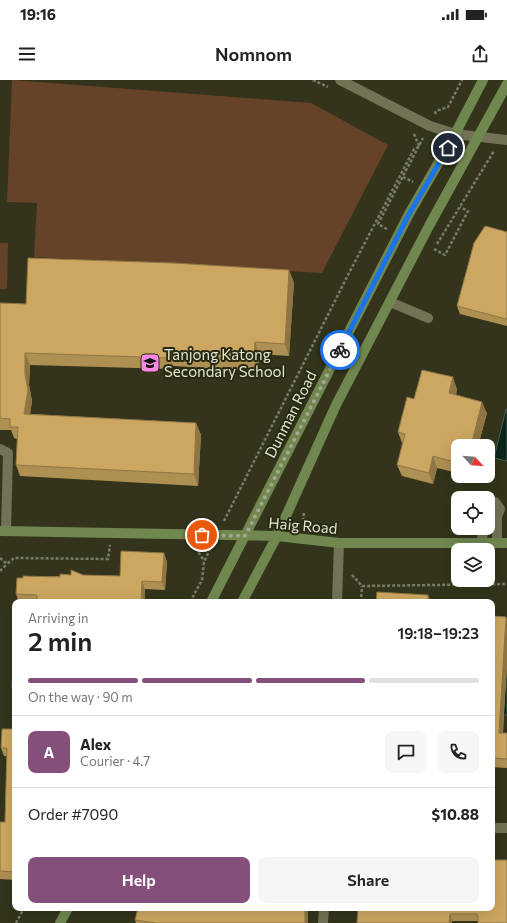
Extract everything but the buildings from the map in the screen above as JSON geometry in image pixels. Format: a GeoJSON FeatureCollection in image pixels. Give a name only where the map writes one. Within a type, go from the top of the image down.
{"type":"FeatureCollection","features":[{"type":"Feature","properties":{"kind":"street"},"geometry":{"type":"LineString","coordinates":[[340,80],[430,126],[455,134],[503,140]]}},
{"type":"Feature","properties":{"kind":"street","name":"Dunman Road"},"geometry":{"type":"LineString","coordinates":[[214,599],[409,214],[455,134],[483,80]]}},
{"type":"Feature","properties":{"kind":"street"},"geometry":{"type":"LineString","coordinates":[[244,599],[277,536],[336,405],[429,226],[507,84]]}},
{"type":"Feature","properties":{"kind":"street"},"geometry":{"type":"LineString","coordinates":[[390,302],[428,318]]}},
{"type":"Feature","properties":{"kind":"street"},"geometry":{"type":"LineString","coordinates":[[0,449],[8,453],[3,531]]}},
{"type":"Feature","properties":{"kind":"street"},"geometry":{"type":"LineString","coordinates":[[495,515],[503,503]]}},
{"type":"Feature","properties":{"kind":"street"},"geometry":{"type":"LineString","coordinates":[[495,523],[502,543]]}},
{"type":"Feature","properties":{"kind":"street","name":"Haig Road"},"geometry":{"type":"LineString","coordinates":[[3,531],[277,536],[339,543],[451,543]]}},
{"type":"Feature","properties":{"kind":"street"},"geometry":{"type":"LineString","coordinates":[[481,543],[483,535]]}},
{"type":"Feature","properties":{"kind":"street"},"geometry":{"type":"LineString","coordinates":[[337,599],[339,543]]}},
{"type":"Feature","properties":{"kind":"street"},"geometry":{"type":"LineString","coordinates":[[495,828],[507,828]]}},
{"type":"Feature","properties":{"kind":"street"},"geometry":{"type":"LineString","coordinates":[[60,923],[66,911]]}},
{"type":"Feature","properties":{"kind":"street"},"geometry":{"type":"LineString","coordinates":[[323,923],[324,911]]}},
{"type":"Feature","properties":{"kind":"path"},"geometry":{"type":"LineString","coordinates":[[436,111],[448,107],[462,80]]}},
{"type":"Feature","properties":{"kind":"path"},"geometry":{"type":"LineString","coordinates":[[431,255],[503,140]]}},
{"type":"Feature","properties":{"kind":"path"},"geometry":{"type":"LineString","coordinates":[[226,516],[349,273],[414,149],[419,147],[378,224]]}},
{"type":"Feature","properties":{"kind":"path"},"geometry":{"type":"LineString","coordinates":[[434,249],[445,255],[468,211]]}},
{"type":"Feature","properties":{"kind":"path"},"geometry":{"type":"LineString","coordinates":[[304,511],[303,518],[308,526]]}},
{"type":"Feature","properties":{"kind":"path"},"geometry":{"type":"LineString","coordinates":[[0,571],[14,558],[108,559],[110,545],[118,545]]}},
{"type":"Feature","properties":{"kind":"path"},"geometry":{"type":"LineString","coordinates":[[188,548],[196,548],[204,562],[202,580],[192,599]]}},
{"type":"Feature","properties":{"kind":"path"},"geometry":{"type":"LineString","coordinates":[[0,558],[7,564]]}},
{"type":"Feature","properties":{"kind":"path"},"geometry":{"type":"LineString","coordinates":[[338,560],[362,586],[361,599]]}},
{"type":"Feature","properties":{"kind":"path"},"geometry":{"type":"LineString","coordinates":[[362,586],[507,584]]}},
{"type":"Feature","properties":{"kind":"path"},"geometry":{"type":"LineString","coordinates":[[16,923],[22,911]]}},
{"type":"Feature","properties":{"kind":"shaded area"},"geometry":{"type":"Polygon","coordinates":[[[12,80],[311,103],[388,145],[322,273],[34,257],[37,203],[7,202],[12,80]]]}},
{"type":"Feature","properties":{"kind":"shaded area"},"geometry":{"type":"Polygon","coordinates":[[[0,243],[8,243],[7,289],[0,289],[0,243]]]}},
{"type":"Feature","properties":{"kind":"shaded area"},"geometry":{"type":"Polygon","coordinates":[[[507,409],[507,461],[495,458],[507,409]]]}},
{"type":"Feature","properties":{"kind":"shaded area"},"geometry":{"type":"Polygon","coordinates":[[[507,658],[507,715],[503,715],[507,658]]]}},
{"type":"Feature","properties":{"kind":"way so far"},"geometry":{"type":"LineString","coordinates":[[202,535],[245,536],[340,350]]}},
{"type":"Feature","properties":{"kind":"place","name":"Tanjong Katong Secondary School"},"geometry":{"type":"Point","coordinates":[150,363]}},
{"type":"Feature","properties":{"kind":"route"},"geometry":{"type":"LineString","coordinates":[[340,350],[409,214],[448,148]]}}]}
